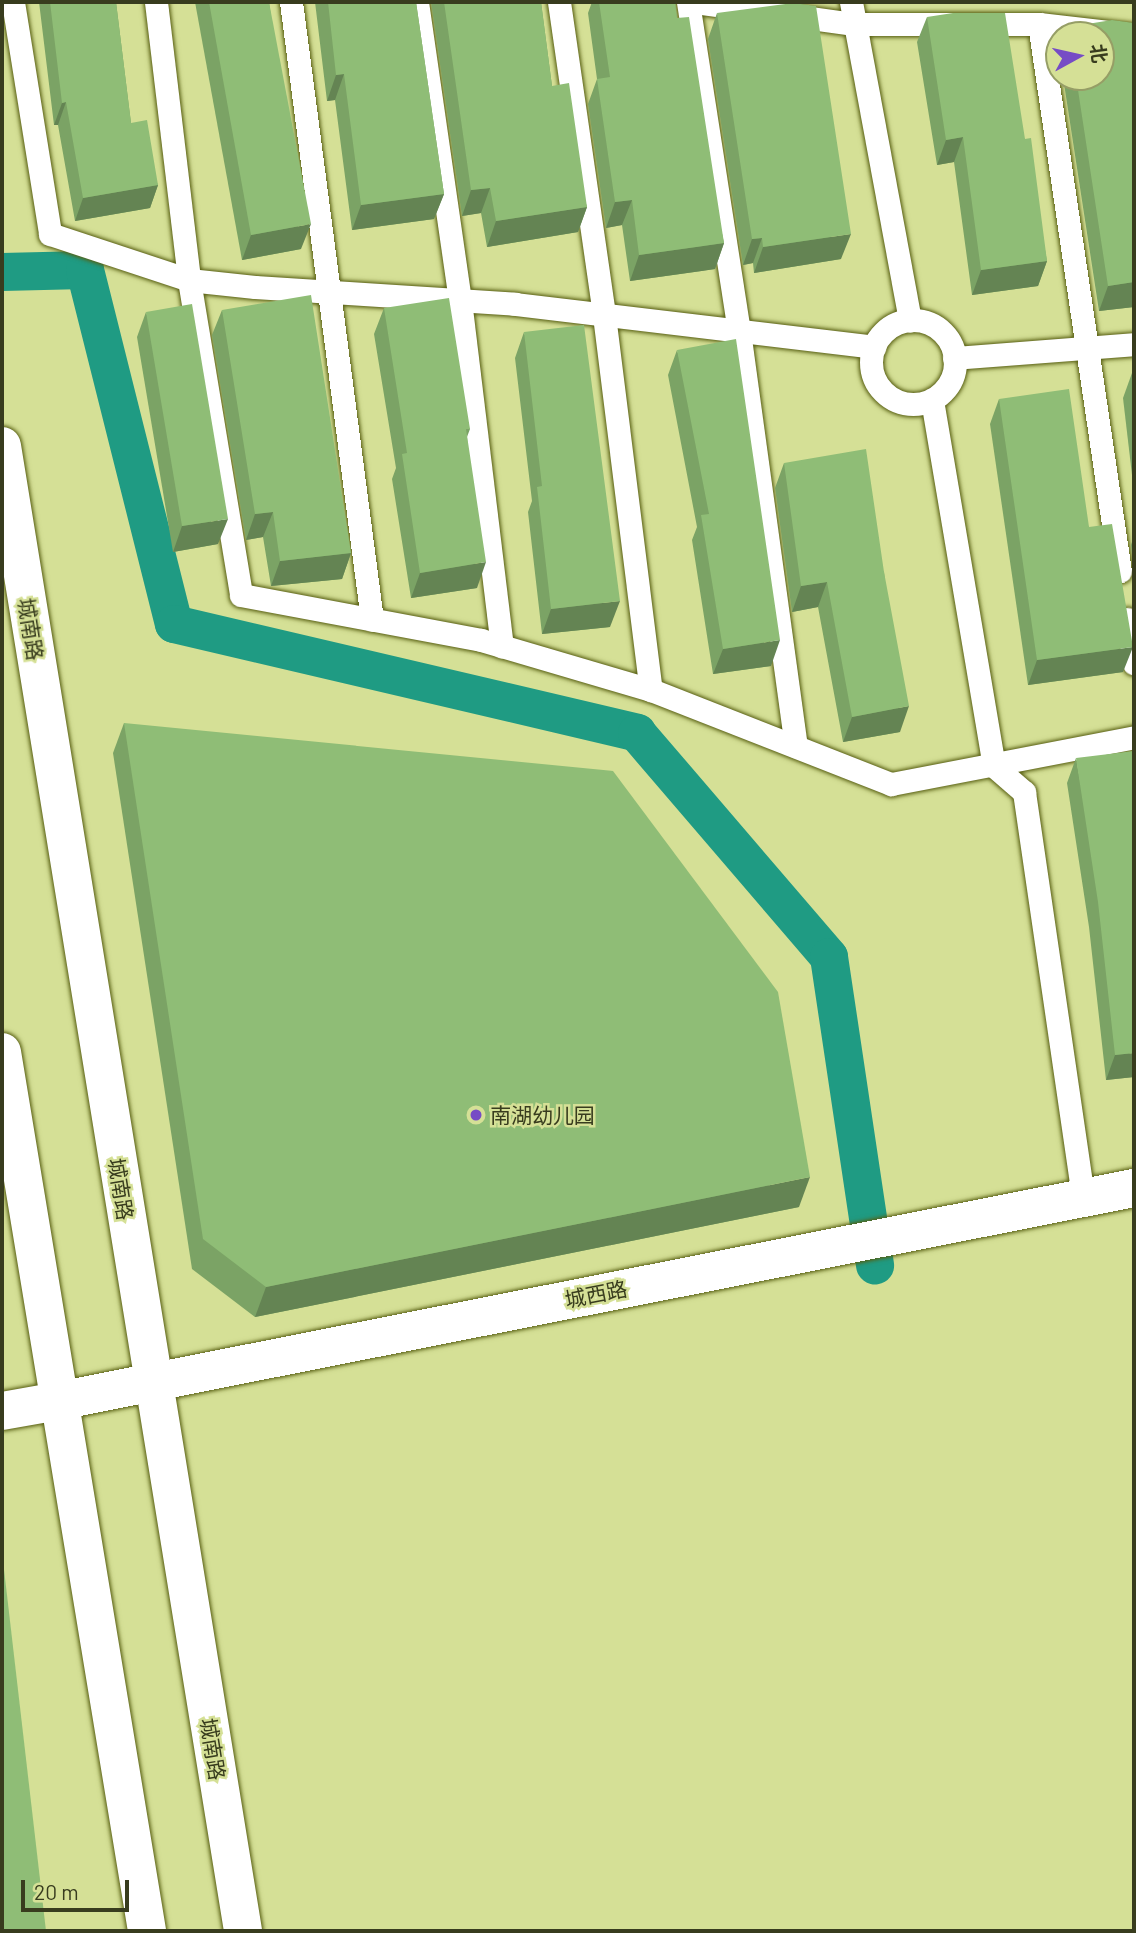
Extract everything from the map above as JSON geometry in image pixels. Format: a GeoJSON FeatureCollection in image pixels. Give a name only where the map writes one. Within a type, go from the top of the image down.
{"type":"FeatureCollection","features":[{"type":"Feature","properties":{"kind":"main road","name":"城南路"},"geometry":{"type":"LineString","coordinates":[[2,446],[243,1931]]}},
{"type":"Feature","properties":{"kind":"main road"},"geometry":{"type":"LineString","coordinates":[[2,1052],[147,1931]]}},
{"type":"Feature","properties":{"kind":"main road","name":"城西路"},"geometry":{"type":"LineString","coordinates":[[2,1410],[1134,1188]]}},
{"type":"Feature","properties":{"kind":"lane"},"geometry":{"type":"LineString","coordinates":[[13,2],[50,234],[189,279],[460,300],[874,347]]}},
{"type":"Feature","properties":{"kind":"lane"},"geometry":{"type":"LineString","coordinates":[[156,2],[189,279],[241,595],[502,646],[651,690],[891,785],[1134,737]]}},
{"type":"Feature","properties":{"kind":"lane"},"geometry":{"type":"LineString","coordinates":[[290,2],[372,620]]}},
{"type":"Feature","properties":{"kind":"lane"},"geometry":{"type":"LineString","coordinates":[[417,2],[460,300],[502,646]]}},
{"type":"Feature","properties":{"kind":"lane"},"geometry":{"type":"LineString","coordinates":[[559,2],[604,315],[651,690]]}},
{"type":"Feature","properties":{"kind":"lane"},"geometry":{"type":"LineString","coordinates":[[688,2],[739,331],[796,746]]}},
{"type":"Feature","properties":{"kind":"lane"},"geometry":{"type":"LineString","coordinates":[[695,2],[1039,24],[1134,35]]}},
{"type":"Feature","properties":{"kind":"lane"},"geometry":{"type":"LineString","coordinates":[[853,13],[910,321]]}},
{"type":"Feature","properties":{"kind":"lane"},"geometry":{"type":"LineString","coordinates":[[1039,24],[1085,348],[1134,663]]}},
{"type":"Feature","properties":{"kind":"lane"},"geometry":{"type":"LineString","coordinates":[[910,321],[928,323],[940,330],[948,340],[954,358],[952,379],[932,400],[919,404],[904,403],[891,398],[880,388],[873,376],[871,361],[874,347],[890,327],[910,321]]}},
{"type":"Feature","properties":{"kind":"lane"},"geometry":{"type":"LineString","coordinates":[[954,358],[1134,344]]}},
{"type":"Feature","properties":{"kind":"lane"},"geometry":{"type":"LineString","coordinates":[[932,400],[994,766],[1024,792],[1083,1198]]}},
{"type":"Feature","properties":{"kind":"building"},"geometry":{"type":"Polygon","coordinates":[[[50,2],[116,2],[131,123],[147,120],[158,185],[83,198],[66,102],[62,103],[50,2]]]}},
{"type":"Feature","properties":{"kind":"building"},"geometry":{"type":"Polygon","coordinates":[[[209,2],[269,2],[311,224],[251,235],[209,2]]]}},
{"type":"Feature","properties":{"kind":"building"},"geometry":{"type":"Polygon","coordinates":[[[328,2],[416,2],[444,194],[361,205],[344,74],[336,75],[328,2]]]}},
{"type":"Feature","properties":{"kind":"building"},"geometry":{"type":"Polygon","coordinates":[[[444,2],[541,2],[552,86],[569,83],[587,207],[496,221],[490,188],[471,190],[444,2]]]}},
{"type":"Feature","properties":{"kind":"building"},"geometry":{"type":"Polygon","coordinates":[[[599,2],[675,2],[677,18],[689,17],[724,243],[639,255],[632,200],[615,202],[597,79],[610,77],[599,2]]]}},
{"type":"Feature","properties":{"kind":"building"},"geometry":{"type":"Polygon","coordinates":[[[793,3],[816,6],[851,234],[763,247],[762,238],[752,239],[717,13],[793,3]]]}},
{"type":"Feature","properties":{"kind":"building"},"geometry":{"type":"Polygon","coordinates":[[[953,13],[1005,13],[1025,139],[1031,138],[1047,261],[981,270],[963,137],[946,140],[927,17],[953,13]]]}},
{"type":"Feature","properties":{"kind":"building"},"geometry":{"type":"Polygon","coordinates":[[[1112,20],[1134,23],[1134,282],[1108,286],[1078,91],[1115,91],[1115,21],[1106,21],[1112,20]]]}},
{"type":"Feature","properties":{"kind":"building"},"geometry":{"type":"Polygon","coordinates":[[[311,295],[351,553],[280,561],[273,512],[255,514],[222,310],[311,295]]]}},
{"type":"Feature","properties":{"kind":"building"},"geometry":{"type":"Polygon","coordinates":[[[449,298],[470,429],[466,429],[486,562],[420,573],[402,454],[407,453],[384,308],[449,298]]]}},
{"type":"Feature","properties":{"kind":"building"},"geometry":{"type":"Polygon","coordinates":[[[192,304],[228,519],[182,526],[146,312],[192,304]]]}},
{"type":"Feature","properties":{"kind":"building"},"geometry":{"type":"Polygon","coordinates":[[[584,325],[620,601],[551,609],[537,487],[542,486],[524,332],[584,325]]]}},
{"type":"Feature","properties":{"kind":"building"},"geometry":{"type":"Polygon","coordinates":[[[736,339],[780,640],[723,649],[701,515],[709,514],[677,350],[736,339]]]}},
{"type":"Feature","properties":{"kind":"building"},"geometry":{"type":"Polygon","coordinates":[[[1069,389],[1089,527],[1112,524],[1133,647],[1037,660],[999,399],[1069,389]]]}},
{"type":"Feature","properties":{"kind":"building"},"geometry":{"type":"Polygon","coordinates":[[[866,449],[884,572],[909,706],[852,717],[827,582],[801,586],[784,463],[866,449]]]}},
{"type":"Feature","properties":{"kind":"building","name":"南湖幼儿园"},"geometry":{"type":"Polygon","coordinates":[[[124,723],[613,771],[778,992],[810,1177],[266,1287],[203,1239],[124,723]]]}},
{"type":"Feature","properties":{"kind":"building"},"geometry":{"type":"Polygon","coordinates":[[[1134,751],[1134,1053],[1115,1055],[1098,902],[1076,758],[1134,751]]]}},
{"type":"Feature","properties":{"kind":"building"},"geometry":{"type":"Polygon","coordinates":[[[2,1552],[46,1931],[2,1931],[2,1552]]]}},
{"type":"Feature","properties":{"kind":"waterway"},"geometry":{"type":"LineString","coordinates":[[2,272],[85,270],[174,624],[637,733],[829,957],[875,1266]]}},
{"type":"Feature","properties":{"kind":"place","name":"南湖幼儿园"},"geometry":{"type":"Point","coordinates":[476,1115]}}]}
